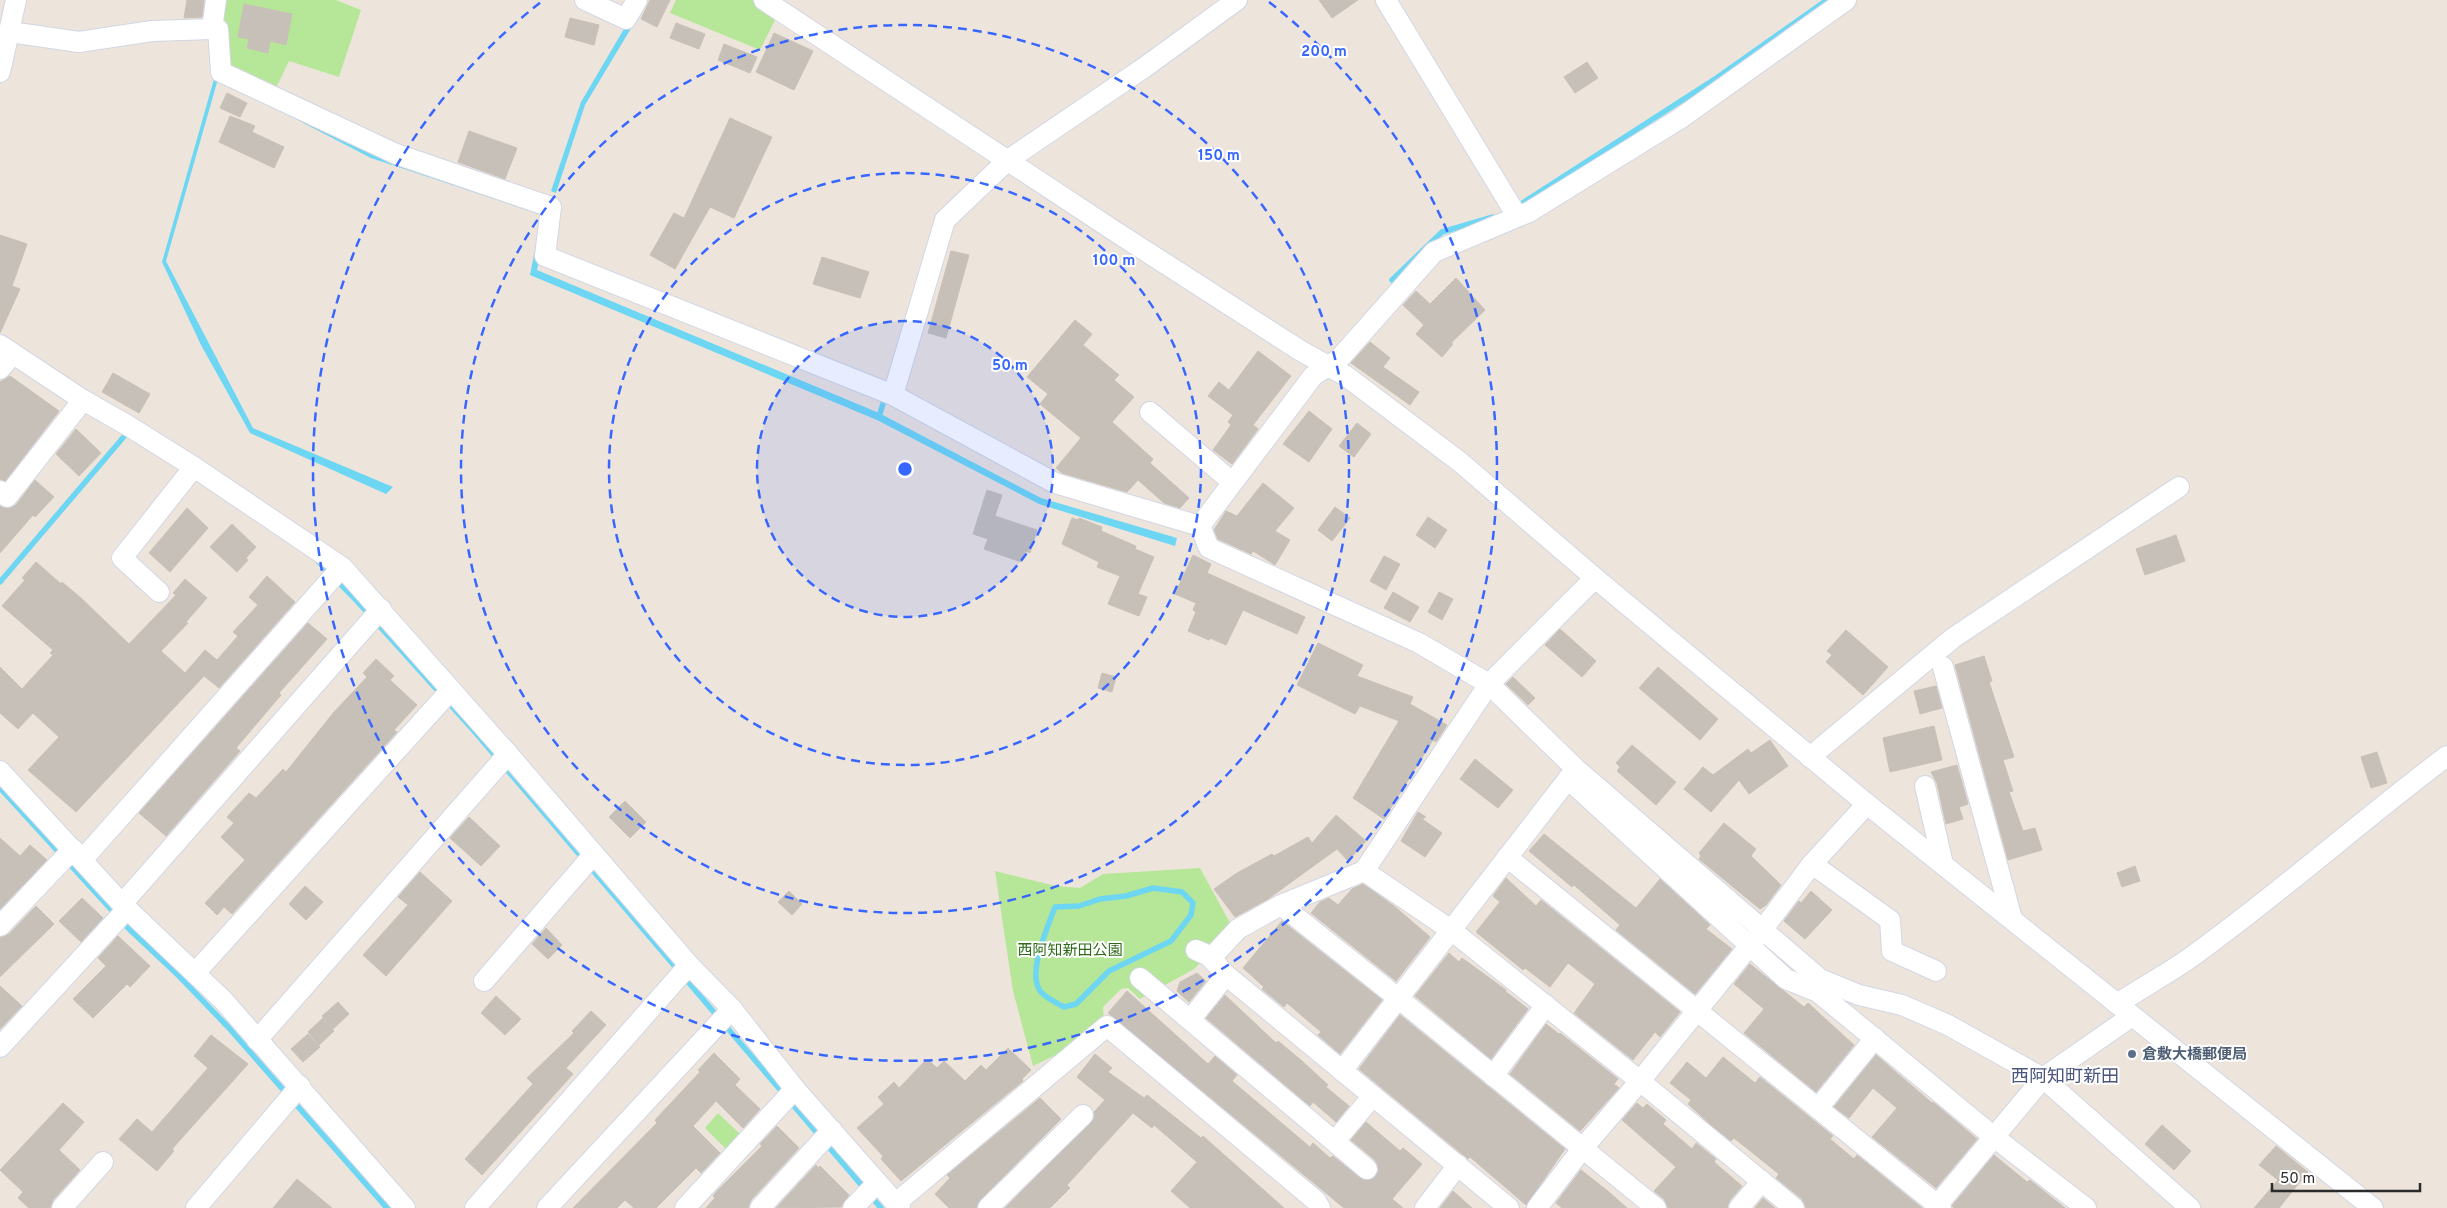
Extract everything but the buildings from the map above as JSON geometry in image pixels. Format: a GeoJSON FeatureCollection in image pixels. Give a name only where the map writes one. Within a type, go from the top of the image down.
{"type":"FeatureCollection","features":[{"type":"Feature","properties":{"kind":"street"},"geometry":{"type":"LineString","coordinates":[[212,29],[216,0]]}},
{"type":"Feature","properties":{"kind":"street"},"geometry":{"type":"LineString","coordinates":[[585,0],[626,20],[637,0]]}},
{"type":"Feature","properties":{"kind":"street"},"geometry":{"type":"LineString","coordinates":[[764,0],[1116,232],[1327,366],[1346,376],[1460,462],[1595,578],[1867,804],[2373,1208]]}},
{"type":"Feature","properties":{"kind":"street"},"geometry":{"type":"LineString","coordinates":[[893,395],[945,220],[1008,160],[1144,67],[1237,0]]}},
{"type":"Feature","properties":{"kind":"street"},"geometry":{"type":"LineString","coordinates":[[1386,0],[1518,216]]}},
{"type":"Feature","properties":{"kind":"street"},"geometry":{"type":"LineString","coordinates":[[1200,526],[1313,376],[1339,359],[1434,252],[1529,212],[1681,118],[1846,0]]}},
{"type":"Feature","properties":{"kind":"street"},"geometry":{"type":"LineString","coordinates":[[0,72],[10,32],[9,4]]}},
{"type":"Feature","properties":{"kind":"street"},"geometry":{"type":"LineString","coordinates":[[10,32],[80,42],[152,31],[218,29],[221,72],[396,154],[551,207],[545,256],[893,395],[1055,484],[1200,526]]}},
{"type":"Feature","properties":{"kind":"street"},"geometry":{"type":"LineString","coordinates":[[3,359],[78,407],[127,425],[189,473],[342,568],[731,1010],[794,1090],[898,1206],[1107,1026],[1316,1201],[1320,1208]]}},
{"type":"Feature","properties":{"kind":"street"},"geometry":{"type":"LineString","coordinates":[[0,491],[7,497],[78,407]]}},
{"type":"Feature","properties":{"kind":"street"},"geometry":{"type":"LineString","coordinates":[[1150,412],[1232,482]]}},
{"type":"Feature","properties":{"kind":"street"},"geometry":{"type":"LineString","coordinates":[[159,592],[122,558],[189,473]]}},
{"type":"Feature","properties":{"kind":"street"},"geometry":{"type":"LineString","coordinates":[[1810,757],[1953,638],[2179,487]]}},
{"type":"Feature","properties":{"kind":"street"},"geometry":{"type":"LineString","coordinates":[[1200,526],[1209,548],[1419,643],[1489,684],[1572,774],[1786,979],[1818,992],[1994,1137],[2086,1208]]}},
{"type":"Feature","properties":{"kind":"street"},"geometry":{"type":"LineString","coordinates":[[0,926],[71,856],[342,568]]}},
{"type":"Feature","properties":{"kind":"street"},"geometry":{"type":"LineString","coordinates":[[1509,1208],[1226,975],[1203,953],[1212,957],[1238,929],[1281,905],[1364,871],[1489,684],[1595,578]]}},
{"type":"Feature","properties":{"kind":"street"},"geometry":{"type":"LineString","coordinates":[[0,1047],[122,913],[380,609]]}},
{"type":"Feature","properties":{"kind":"street"},"geometry":{"type":"LineString","coordinates":[[1943,667],[2012,919]]}},
{"type":"Feature","properties":{"kind":"street"},"geometry":{"type":"LineString","coordinates":[[194,973],[450,691]]}},
{"type":"Feature","properties":{"kind":"street"},"geometry":{"type":"LineString","coordinates":[[257,1040],[507,754]]}},
{"type":"Feature","properties":{"kind":"street"},"geometry":{"type":"LineString","coordinates":[[1508,857],[1938,1207],[2043,1078],[2187,960],[2295,878],[2381,806],[2447,756]]}},
{"type":"Feature","properties":{"kind":"street"},"geometry":{"type":"LineString","coordinates":[[0,770],[71,856],[122,913],[194,973],[223,1000],[257,1040],[294,1094],[404,1208]]}},
{"type":"Feature","properties":{"kind":"street"},"geometry":{"type":"LineString","coordinates":[[1342,1071],[1572,774]]}},
{"type":"Feature","properties":{"kind":"street"},"geometry":{"type":"LineString","coordinates":[[1572,774],[1764,929],[1820,979],[1859,995],[1902,1005],[1939,1021],[2043,1078],[2190,1208]]}},
{"type":"Feature","properties":{"kind":"street"},"geometry":{"type":"LineString","coordinates":[[1925,786],[1943,864]]}},
{"type":"Feature","properties":{"kind":"street"},"geometry":{"type":"LineString","coordinates":[[1537,1208],[1582,1149],[1764,929],[1812,864],[1867,804]]}},
{"type":"Feature","properties":{"kind":"street"},"geometry":{"type":"LineString","coordinates":[[484,981],[593,854]]}},
{"type":"Feature","properties":{"kind":"street"},"geometry":{"type":"LineString","coordinates":[[1812,864],[1890,920],[1892,951],[1936,971]]}},
{"type":"Feature","properties":{"kind":"street"},"geometry":{"type":"LineString","coordinates":[[1364,871],[1451,930],[1640,1081],[1794,1208]]}},
{"type":"Feature","properties":{"kind":"street"},"geometry":{"type":"LineString","coordinates":[[1281,905],[1656,1208]]}},
{"type":"Feature","properties":{"kind":"street"},"geometry":{"type":"LineString","coordinates":[[475,1208],[689,964]]}},
{"type":"Feature","properties":{"kind":"street"},"geometry":{"type":"LineString","coordinates":[[1190,1020],[1226,975]]}},
{"type":"Feature","properties":{"kind":"street"},"geometry":{"type":"LineString","coordinates":[[1140,978],[1368,1169]]}},
{"type":"Feature","properties":{"kind":"street"},"geometry":{"type":"LineString","coordinates":[[1493,1076],[1546,1005]]}},
{"type":"Feature","properties":{"kind":"street"},"geometry":{"type":"LineString","coordinates":[[547,1208],[731,1010]]}},
{"type":"Feature","properties":{"kind":"street"},"geometry":{"type":"LineString","coordinates":[[1818,1108],[1875,1038]]}},
{"type":"Feature","properties":{"kind":"street"},"geometry":{"type":"LineString","coordinates":[[685,1208],[794,1090]]}},
{"type":"Feature","properties":{"kind":"street"},"geometry":{"type":"LineString","coordinates":[[196,1208],[294,1094]]}},
{"type":"Feature","properties":{"kind":"street"},"geometry":{"type":"LineString","coordinates":[[1335,1142],[1373,1096]]}},
{"type":"Feature","properties":{"kind":"street"},"geometry":{"type":"LineString","coordinates":[[988,1208],[1083,1115]]}},
{"type":"Feature","properties":{"kind":"street"},"geometry":{"type":"LineString","coordinates":[[760,1208],[832,1131]]}},
{"type":"Feature","properties":{"kind":"street"},"geometry":{"type":"LineString","coordinates":[[62,1208],[103,1162]]}},
{"type":"Feature","properties":{"kind":"street"},"geometry":{"type":"LineString","coordinates":[[1425,1208],[1458,1165]]}},
{"type":"Feature","properties":{"kind":"street"},"geometry":{"type":"LineString","coordinates":[[1739,1208],[1762,1181]]}},
{"type":"Feature","properties":{"kind":"street"},"geometry":{"type":"LineString","coordinates":[[856,1204],[877,1184]]}},
{"type":"Feature","properties":{"kind":"green space"},"geometry":{"type":"Polygon","coordinates":[[[226,0],[336,0],[361,10],[339,77],[289,61],[275,90],[229,69],[221,23],[226,0]]]}},
{"type":"Feature","properties":{"kind":"green space"},"geometry":{"type":"Polygon","coordinates":[[[676,0],[752,0],[777,16],[760,50],[670,13],[676,0]]]}},
{"type":"Feature","properties":{"kind":"green space","name":"西阿知新田公園"},"geometry":{"type":"Polygon","coordinates":[[[1200,868],[1231,925],[1215,948],[1194,969],[1140,999],[1128,988],[1121,989],[1103,1007],[1104,1024],[1066,1050],[1033,1066],[1013,991],[995,871],[1056,886],[1080,888],[1103,874],[1200,868]]]}},
{"type":"Feature","properties":{"kind":"green space"},"geometry":{"type":"Polygon","coordinates":[[[718,1113],[741,1135],[727,1150],[705,1128],[718,1113]]]}},
{"type":"Feature","properties":{"kind":"water"},"geometry":{"type":"Polygon","coordinates":[[[641,0],[648,0],[585,105],[556,193],[551,191],[581,102],[641,0]]]}},
{"type":"Feature","properties":{"kind":"water"},"geometry":{"type":"Polygon","coordinates":[[[219,71],[548,211],[537,270],[879,413],[1041,498],[1177,538],[1175,546],[1039,504],[877,420],[530,275],[542,215],[371,158],[218,79],[166,261],[253,428],[393,487],[386,494],[250,433],[201,345],[162,262],[216,72],[219,71]]]}},
{"type":"Feature","properties":{"kind":"waterway"},"geometry":{"type":"LineString","coordinates":[[1521,204],[1718,77],[1827,0]]}},
{"type":"Feature","properties":{"kind":"waterway"},"geometry":{"type":"LineString","coordinates":[[1392,280],[1442,232],[1493,217]]}},
{"type":"Feature","properties":{"kind":"waterway"},"geometry":{"type":"LineString","coordinates":[[879,417],[885,397]]}},
{"type":"Feature","properties":{"kind":"waterway"},"geometry":{"type":"LineString","coordinates":[[0,582],[127,433]]}},
{"type":"Feature","properties":{"kind":"waterway"},"geometry":{"type":"LineString","coordinates":[[318,561],[356,600],[474,731],[881,1208]]}},
{"type":"Feature","properties":{"kind":"waterway"},"geometry":{"type":"LineString","coordinates":[[0,788],[128,928],[179,976],[228,1027],[387,1208]]}},
{"type":"Feature","properties":{"kind":"waterway"},"geometry":{"type":"LineString","coordinates":[[1153,888],[1182,892],[1193,903],[1191,915],[1171,941],[1109,971],[1076,1004],[1064,1007],[1041,992],[1037,984],[1037,963],[1055,907],[1079,906],[1100,899],[1126,896],[1153,888]]}},
{"type":"Feature","properties":{"kind":"place","name":"倉敷大橋郵便局"},"geometry":{"type":"Point","coordinates":[2132,1054]}},
{"type":"Feature","properties":{"kind":"district","name":"西阿知町新田"},"geometry":{"type":"Point","coordinates":[2065,1076]}}]}
